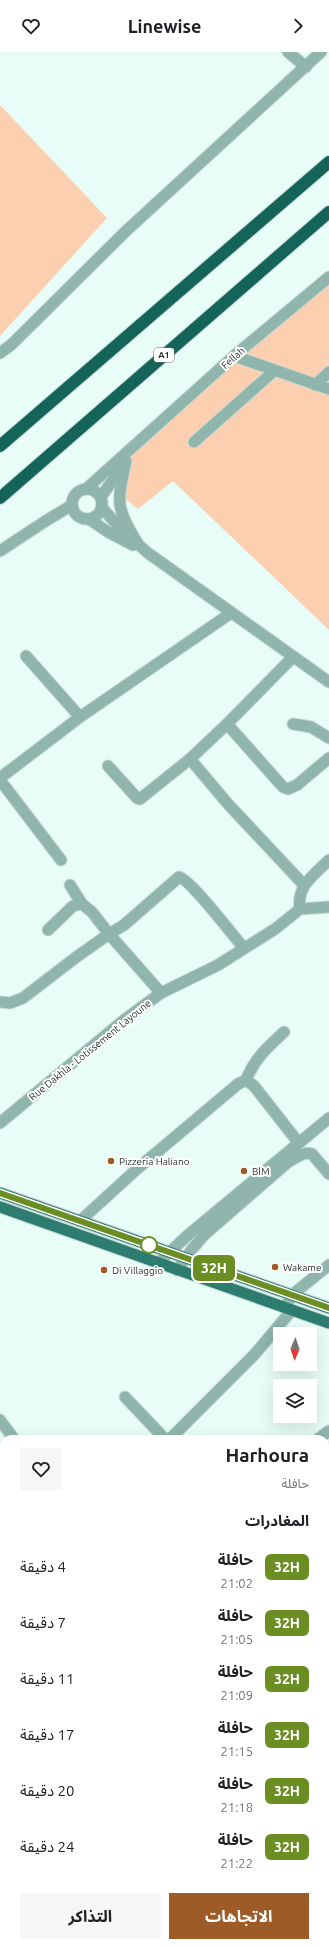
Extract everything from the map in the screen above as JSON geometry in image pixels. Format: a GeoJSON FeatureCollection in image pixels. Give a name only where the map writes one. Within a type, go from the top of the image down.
{"type":"FeatureCollection","features":[{"type":"Feature","properties":{"kind":"highway"},"geometry":{"type":"LineString","coordinates":[[0,446],[329,162]]}},
{"type":"Feature","properties":{"kind":"highway","name":"A1"},"geometry":{"type":"LineString","coordinates":[[0,498],[329,212]]}},
{"type":"Feature","properties":{"kind":"main road"},"geometry":{"type":"LineString","coordinates":[[0,1193],[329,1308]]}},
{"type":"Feature","properties":{"kind":"main road"},"geometry":{"type":"LineString","coordinates":[[0,1207],[329,1323]]}},
{"type":"Feature","properties":{"kind":"street"},"geometry":{"type":"LineString","coordinates":[[288,52],[306,67]]}},
{"type":"Feature","properties":{"kind":"street"},"geometry":{"type":"LineString","coordinates":[[0,353],[11,345],[126,231],[321,52]]}},
{"type":"Feature","properties":{"kind":"street","name":"Fellah"},"geometry":{"type":"LineString","coordinates":[[72,506],[76,494],[86,489],[234,356],[329,277]]}},
{"type":"Feature","properties":{"kind":"street"},"geometry":{"type":"LineString","coordinates":[[234,356],[329,389]]}},
{"type":"Feature","properties":{"kind":"street"},"geometry":{"type":"LineString","coordinates":[[194,442],[274,371]]}},
{"type":"Feature","properties":{"kind":"street"},"geometry":{"type":"LineString","coordinates":[[315,384],[329,372]]}},
{"type":"Feature","properties":{"kind":"street","name":"Fellah"},"geometry":{"type":"LineString","coordinates":[[101,497],[139,442]]}},
{"type":"Feature","properties":{"kind":"street"},"geometry":{"type":"LineString","coordinates":[[126,461],[119,492],[119,504],[124,522],[138,544]]}},
{"type":"Feature","properties":{"kind":"street"},"geometry":{"type":"LineString","coordinates":[[86,489],[92,490],[101,497],[102,508],[148,553],[329,682]]}},
{"type":"Feature","properties":{"kind":"street"},"geometry":{"type":"LineString","coordinates":[[0,551],[44,522],[72,506],[78,516],[89,519],[108,532],[148,553]]}},
{"type":"Feature","properties":{"kind":"street"},"geometry":{"type":"LineString","coordinates":[[89,519],[94,517],[102,508]]}},
{"type":"Feature","properties":{"kind":"street"},"geometry":{"type":"LineString","coordinates":[[61,860],[0,779],[80,717],[231,613]]}},
{"type":"Feature","properties":{"kind":"street"},"geometry":{"type":"LineString","coordinates":[[26,656],[80,717]]}},
{"type":"Feature","properties":{"kind":"street"},"geometry":{"type":"LineString","coordinates":[[108,766],[137,798],[140,799],[190,759],[294,657]]}},
{"type":"Feature","properties":{"kind":"street"},"geometry":{"type":"LineString","coordinates":[[227,724],[283,787],[288,789],[297,784],[329,758]]}},
{"type":"Feature","properties":{"kind":"street"},"geometry":{"type":"LineString","coordinates":[[293,724],[311,727],[329,738]]}},
{"type":"Feature","properties":{"kind":"street"},"geometry":{"type":"LineString","coordinates":[[190,759],[228,804],[304,885]]}},
{"type":"Feature","properties":{"kind":"street"},"geometry":{"type":"LineString","coordinates":[[329,860],[304,885],[300,896],[300,909],[329,908]]}},
{"type":"Feature","properties":{"kind":"street"},"geometry":{"type":"LineString","coordinates":[[0,1002],[10,1003],[22,998],[109,934],[124,926],[179,877],[195,891],[244,948]]}},
{"type":"Feature","properties":{"kind":"street"},"geometry":{"type":"LineString","coordinates":[[70,885],[82,904],[92,912],[109,934],[161,993]]}},
{"type":"Feature","properties":{"kind":"street"},"geometry":{"type":"LineString","coordinates":[[48,930],[73,906],[82,904]]}},
{"type":"Feature","properties":{"kind":"street","name":"Rue Dakhla - Lotissement Layoune"},"geometry":{"type":"LineString","coordinates":[[0,1123],[124,1020],[161,993],[218,965],[275,929],[300,909]]}},
{"type":"Feature","properties":{"kind":"street"},"geometry":{"type":"LineString","coordinates":[[80,1221],[137,1169],[238,1084],[246,1080],[256,1059],[284,1032]]}},
{"type":"Feature","properties":{"kind":"street"},"geometry":{"type":"LineString","coordinates":[[246,1080],[254,1086],[298,1142]]}},
{"type":"Feature","properties":{"kind":"street"},"geometry":{"type":"LineString","coordinates":[[158,1263],[168,1252],[298,1142],[329,1118]]}},
{"type":"Feature","properties":{"kind":"street"},"geometry":{"type":"LineString","coordinates":[[177,1270],[204,1235],[288,1162],[304,1153],[312,1154],[329,1174]]}},
{"type":"Feature","properties":{"kind":"street"},"geometry":{"type":"LineString","coordinates":[[174,1435],[254,1355],[288,1309],[292,1295],[329,1265]]}},
{"type":"Feature","properties":{"kind":"street"},"geometry":{"type":"LineString","coordinates":[[125,1397],[161,1435]]}},
{"type":"Feature","properties":{"kind":"street"},"geometry":{"type":"LineString","coordinates":[[0,1420],[11,1435]]}},
{"type":"Feature","properties":{"kind":"shaded area"},"geometry":{"type":"Polygon","coordinates":[[[0,105],[107,218],[0,336],[0,105]]]}},
{"type":"Feature","properties":{"kind":"shaded area"},"geometry":{"type":"Polygon","coordinates":[[[329,282],[329,630],[173,481],[138,509],[98,478],[329,282]]]}},
{"type":"Feature","properties":{"kind":"bus line","name":"32H"},"geometry":{"type":"LineString","coordinates":[[0,1193],[329,1308]]}},
{"type":"Feature","properties":{"kind":"place","name":"Pizzeria Haliano"},"geometry":{"type":"Point","coordinates":[111,1161]}},
{"type":"Feature","properties":{"kind":"place","name":"BİM"},"geometry":{"type":"Point","coordinates":[244,1171]}},
{"type":"Feature","properties":{"kind":"place","name":"Wakame"},"geometry":{"type":"Point","coordinates":[275,1267]}},
{"type":"Feature","properties":{"kind":"place","name":"Di Villaggio"},"geometry":{"type":"Point","coordinates":[104,1270]}}]}
